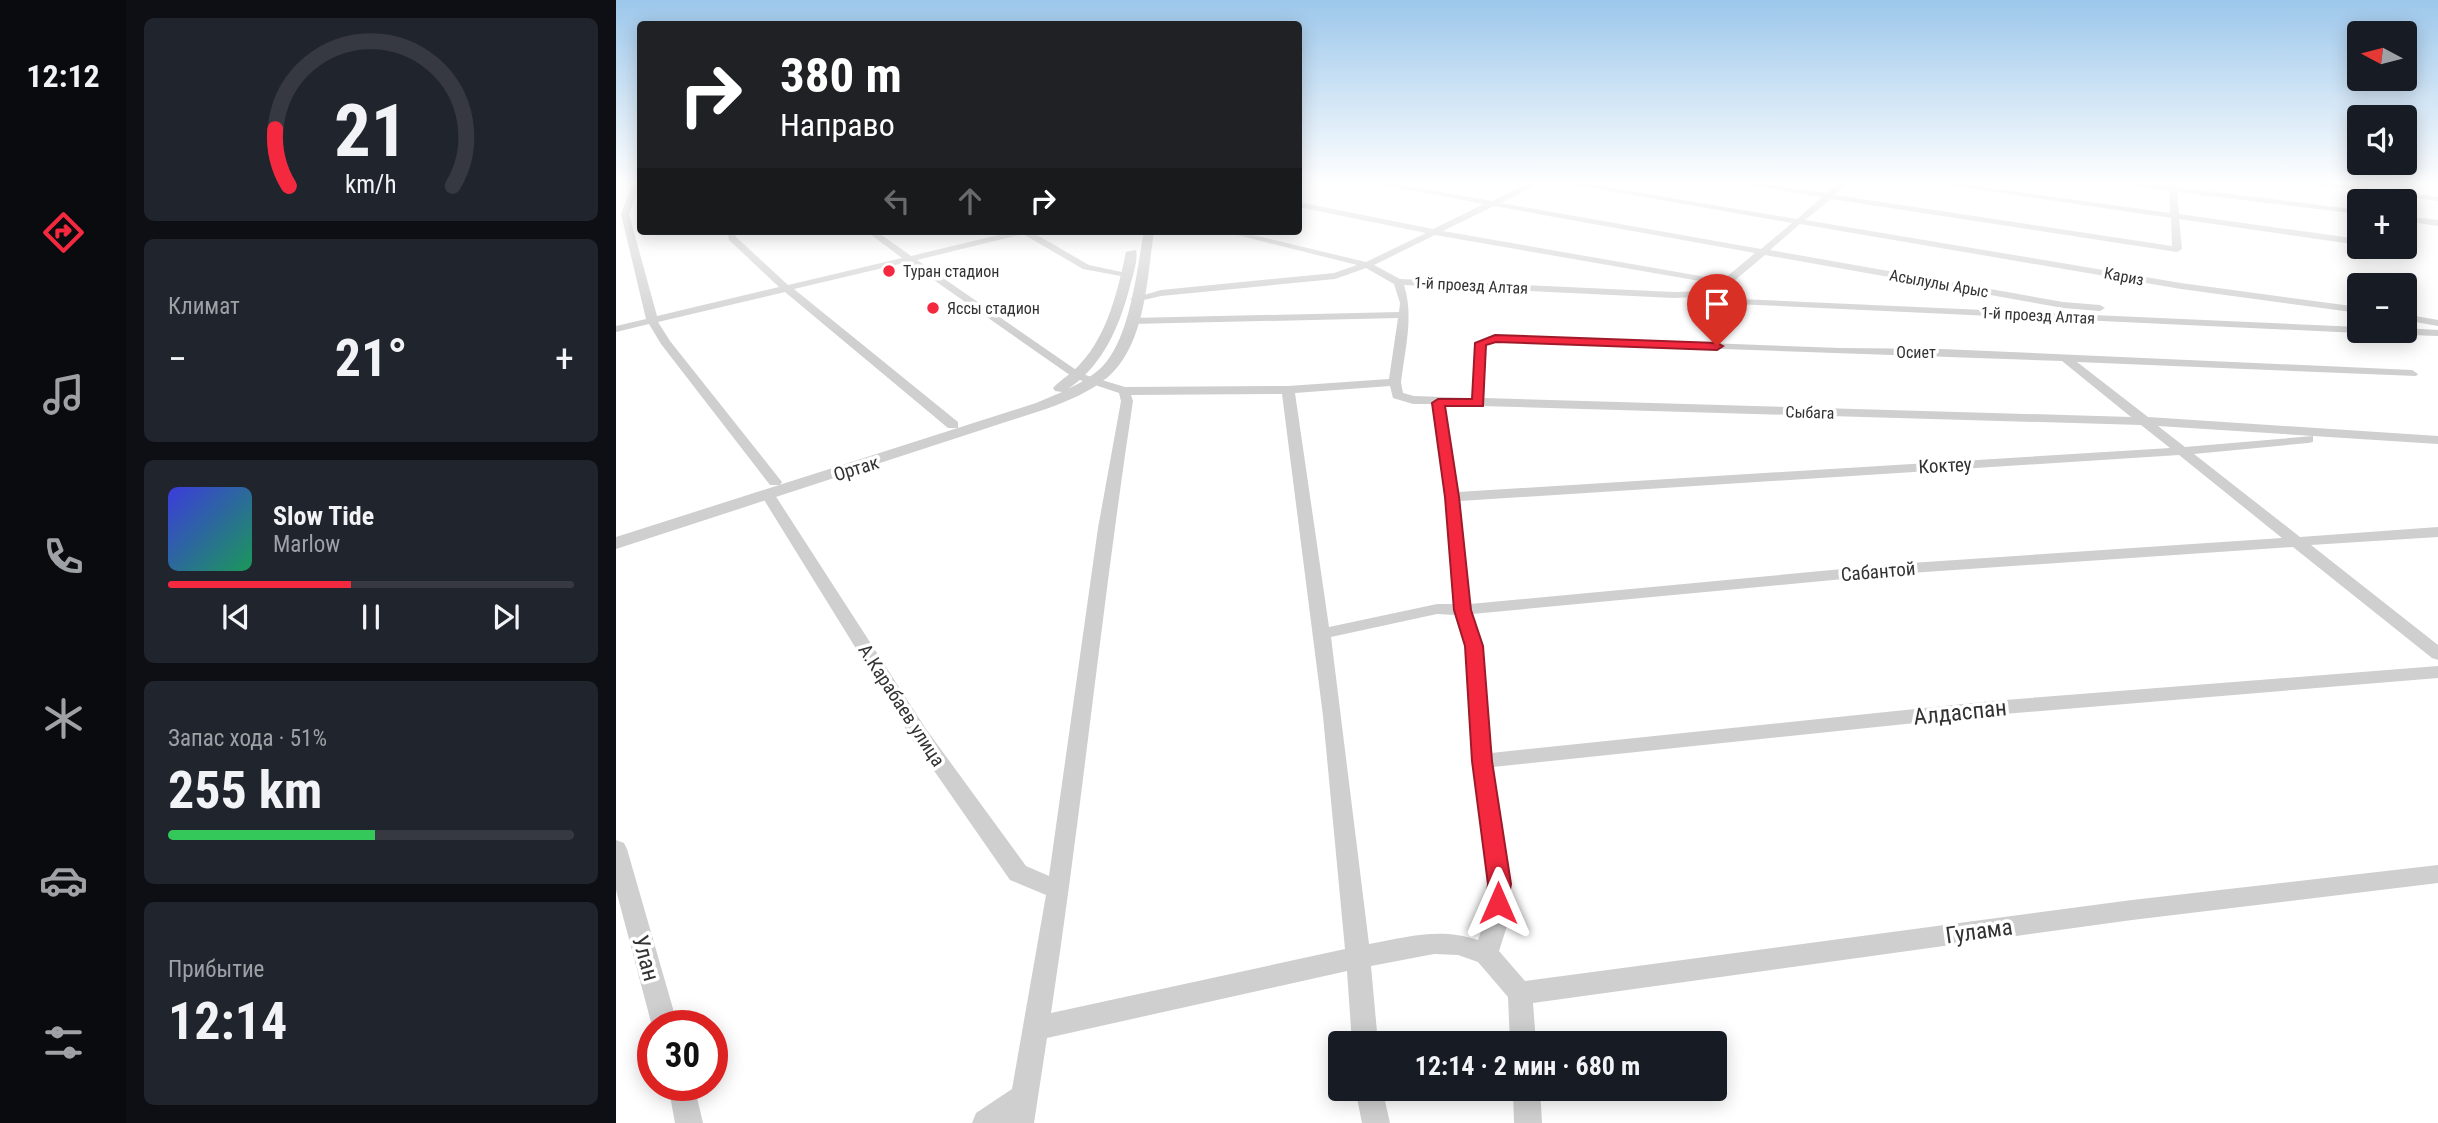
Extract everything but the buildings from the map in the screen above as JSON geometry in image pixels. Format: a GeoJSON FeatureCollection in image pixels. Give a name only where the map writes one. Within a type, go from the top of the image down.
{"type":"FeatureCollection","features":[{"type":"Feature","properties":{"kind":"street","name":"А.Карабаев улица"},"geometry":{"type":"LineString","coordinates":[[630,233],[652,321],[771,488],[919,734],[1018,873],[1058,890]]}},
{"type":"Feature","properties":{"kind":"street"},"geometry":{"type":"LineString","coordinates":[[1135,299],[1161,293],[1302,277],[1329,277],[1367,265],[1430,233]]}},
{"type":"Feature","properties":{"kind":"street"},"geometry":{"type":"LineString","coordinates":[[1441,233],[1726,283]]}},
{"type":"Feature","properties":{"kind":"street","name":"Асылулы Арыс"},"geometry":{"type":"LineString","coordinates":[[1658,233],[2099,308]]}},
{"type":"Feature","properties":{"kind":"street"},"geometry":{"type":"LineString","coordinates":[[1714,297],[1726,283],[1784,233]]}},
{"type":"Feature","properties":{"kind":"street","name":"Кариз"},"geometry":{"type":"LineString","coordinates":[[1876,233],[2180,286],[2347,308]]}},
{"type":"Feature","properties":{"kind":"street"},"geometry":{"type":"LineString","coordinates":[[2077,233],[2177,249],[2176,233]]}},
{"type":"Feature","properties":{"kind":"street"},"geometry":{"type":"LineString","coordinates":[[2298,233],[2347,240]]}},
{"type":"Feature","properties":{"kind":"street"},"geometry":{"type":"LineString","coordinates":[[732,235],[785,287],[953,425]]}},
{"type":"Feature","properties":{"kind":"street"},"geometry":{"type":"LineString","coordinates":[[876,235],[1085,379],[1124,390],[1288,390],[1395,382],[1405,315],[1405,303],[1398,282],[1367,265],[1242,235]]}},
{"type":"Feature","properties":{"kind":"street"},"geometry":{"type":"LineString","coordinates":[[616,329],[1007,235]]}},
{"type":"Feature","properties":{"kind":"street"},"geometry":{"type":"LineString","coordinates":[[1032,235],[1079,264],[1126,274]]}},
{"type":"Feature","properties":{"kind":"street"},"geometry":{"type":"LineString","coordinates":[[1085,379],[1111,329],[1126,274],[1141,235]]}},
{"type":"Feature","properties":{"kind":"street"},"geometry":{"type":"LineString","coordinates":[[1085,379],[1111,366],[1121,353],[1135,299],[1142,235]]}},
{"type":"Feature","properties":{"kind":"street","name":"1-й проезд Алтая"},"geometry":{"type":"LineString","coordinates":[[1398,282],[2347,329]]}},
{"type":"Feature","properties":{"kind":"street"},"geometry":{"type":"LineString","coordinates":[[1131,321],[1405,315]]}},
{"type":"Feature","properties":{"kind":"street"},"geometry":{"type":"LineString","coordinates":[[2417,319],[2438,323]]}},
{"type":"Feature","properties":{"kind":"street"},"geometry":{"type":"LineString","coordinates":[[2417,332],[2438,333]]}},
{"type":"Feature","properties":{"kind":"street","name":"Осиет"},"geometry":{"type":"LineString","coordinates":[[1478,403],[1481,343],[1495,338],[1840,351],[1942,352],[2412,374]]}},
{"type":"Feature","properties":{"kind":"street"},"geometry":{"type":"LineString","coordinates":[[2066,359],[2438,654]]}},
{"type":"Feature","properties":{"kind":"street","name":"Ортак"},"geometry":{"type":"LineString","coordinates":[[616,543],[953,425],[1030,401],[1085,379]]}},
{"type":"Feature","properties":{"kind":"street","name":"Ортак"},"geometry":{"type":"LineString","coordinates":[[616,531],[771,488],[1041,406],[1085,379]]}},
{"type":"Feature","properties":{"kind":"street","name":"Сыбага"},"geometry":{"type":"LineString","coordinates":[[1395,382],[1397,395],[1438,403],[2143,421],[2361,434]]}},
{"type":"Feature","properties":{"kind":"street"},"geometry":{"type":"LineString","coordinates":[[986,1123],[1022,1110],[1058,890],[1106,527],[1127,401],[1124,390]]}},
{"type":"Feature","properties":{"kind":"street"},"geometry":{"type":"LineString","coordinates":[[1288,390],[1321,634],[1359,957],[1364,1031]]}},
{"type":"Feature","properties":{"kind":"street"},"geometry":{"type":"LineString","coordinates":[[1438,403],[1452,497],[1462,610],[1474,646],[1482,761],[1500,884],[1496,922],[1486,954]]}},
{"type":"Feature","properties":{"kind":"street","name":"Коктеу"},"geometry":{"type":"LineString","coordinates":[[1452,497],[2182,451],[2361,434],[2438,440]]}},
{"type":"Feature","properties":{"kind":"street","name":"Сабантой"},"geometry":{"type":"LineString","coordinates":[[1321,634],[1437,609],[1462,610],[1896,569],[2438,532]]}},
{"type":"Feature","properties":{"kind":"street","name":"Алдаспан"},"geometry":{"type":"LineString","coordinates":[[1482,761],[1992,708],[2438,672]]}},
{"type":"Feature","properties":{"kind":"street","name":"Улан"},"geometry":{"type":"LineString","coordinates":[[616,849],[661,1010]]}},
{"type":"Feature","properties":{"kind":"street","name":"Гулама"},"geometry":{"type":"LineString","coordinates":[[1520,993],[2132,910],[2438,874]]}},
{"type":"Feature","properties":{"kind":"street"},"geometry":{"type":"LineString","coordinates":[[1034,1029],[1434,943],[1458,944],[1486,954],[1520,993],[1522,1031]]}},
{"type":"Feature","properties":{"kind":"street"},"geometry":{"type":"LineString","coordinates":[[684,1101],[689,1123]]}},
{"type":"Feature","properties":{"kind":"street"},"geometry":{"type":"LineString","coordinates":[[1371,1101],[1376,1123]]}},
{"type":"Feature","properties":{"kind":"street"},"geometry":{"type":"LineString","coordinates":[[1527,1101],[1528,1123]]}},
{"type":"Feature","properties":{"kind":"place","name":"Туран стадион"},"geometry":{"type":"Point","coordinates":[889,271]}},
{"type":"Feature","properties":{"kind":"place","name":"Яссы стадион"},"geometry":{"type":"Point","coordinates":[933,308]}},
{"type":"Feature","properties":{"kind":"route"},"geometry":{"type":"LineString","coordinates":[[1498,903],[1500,884],[1482,761],[1474,646],[1462,610],[1452,497],[1438,403],[1478,403],[1481,343],[1495,338],[1717,346]]}}]}
